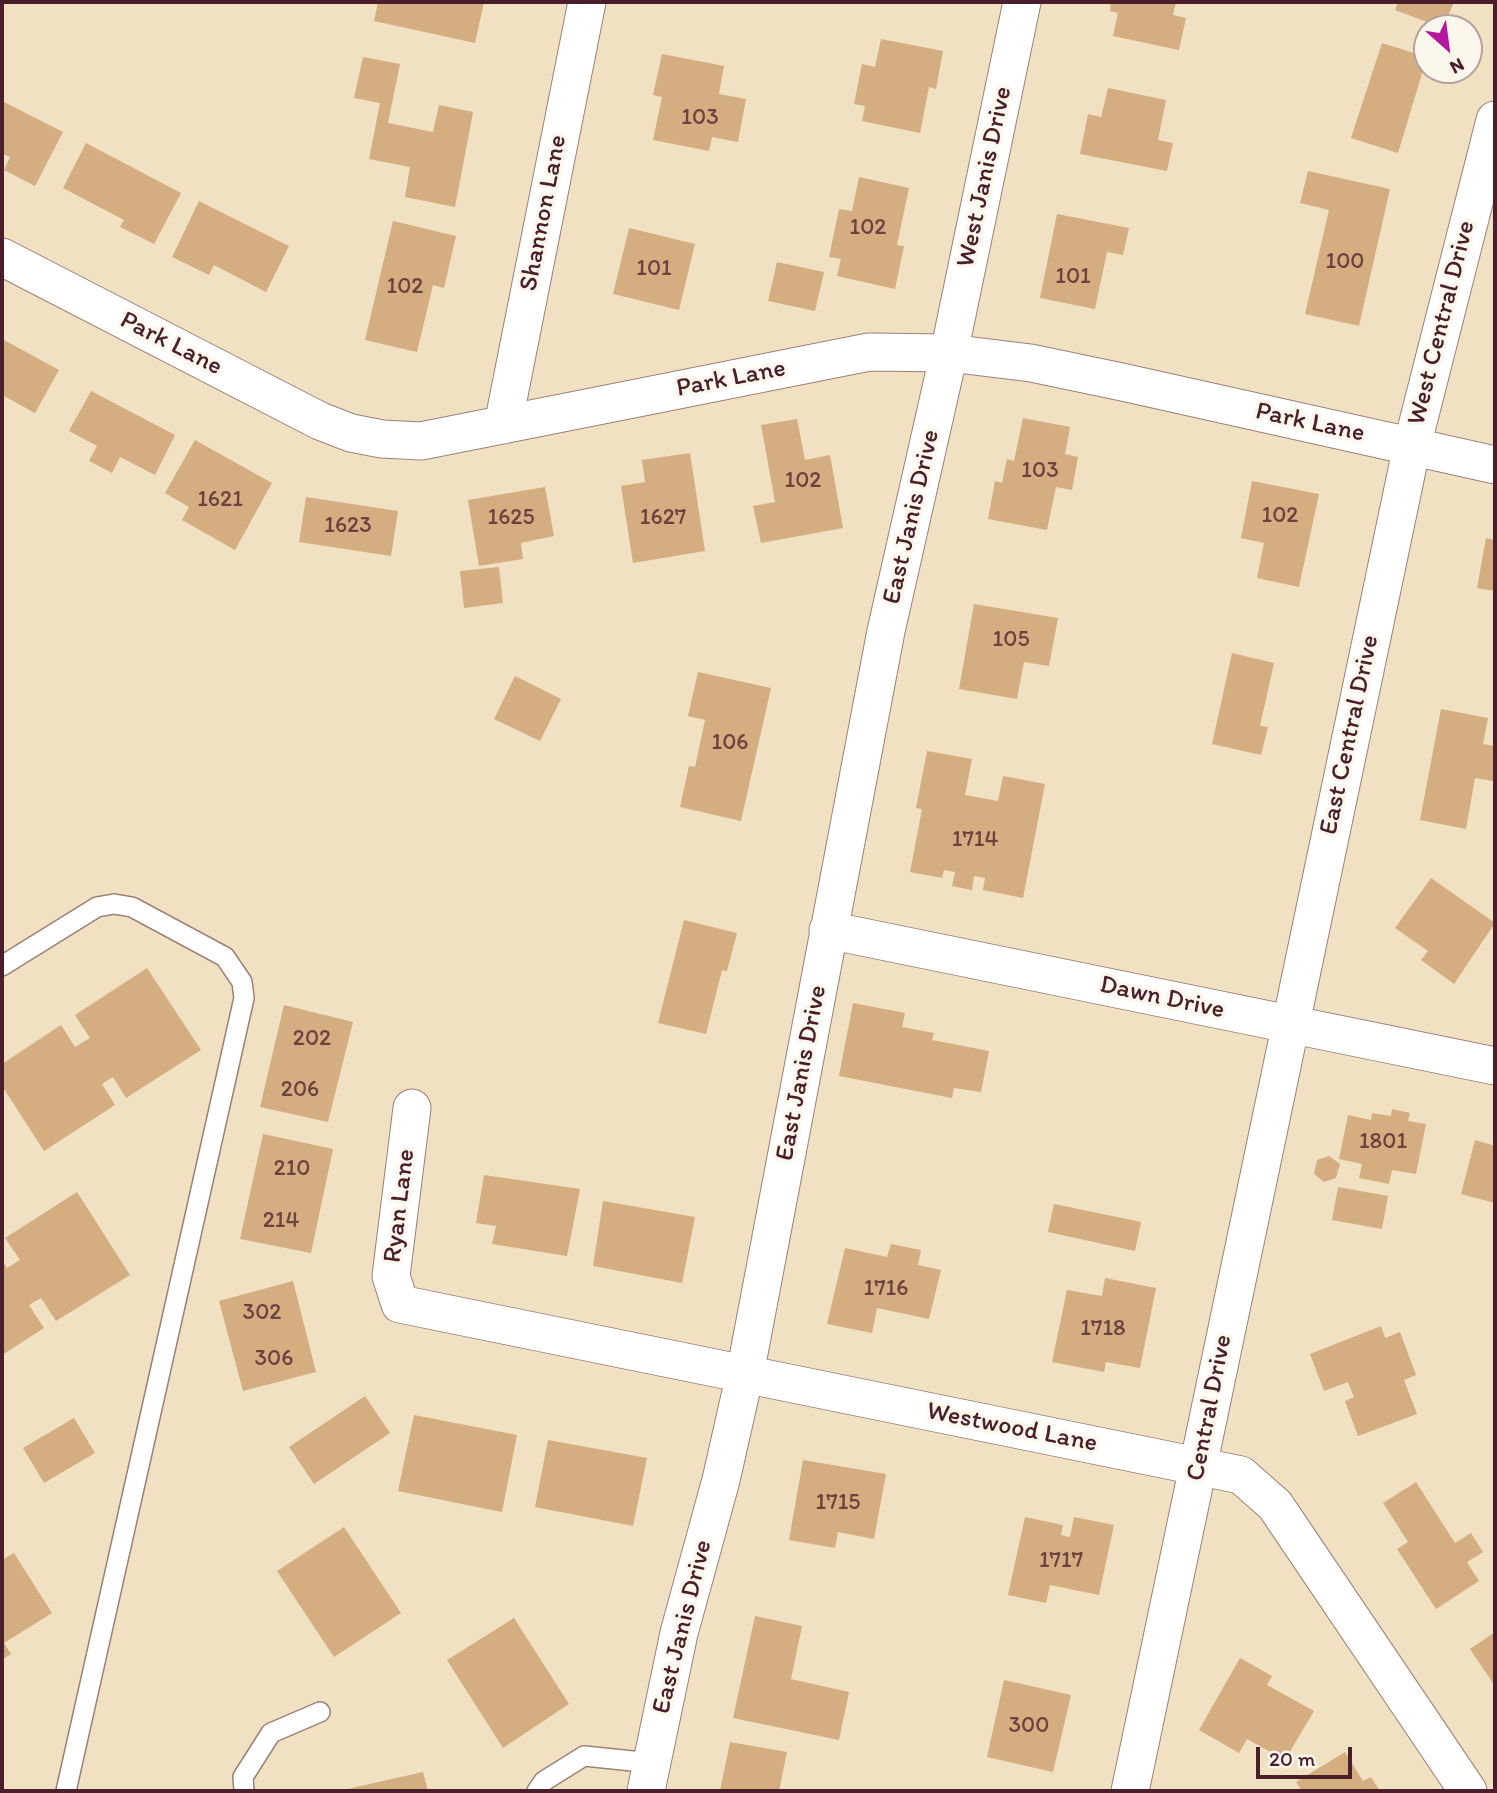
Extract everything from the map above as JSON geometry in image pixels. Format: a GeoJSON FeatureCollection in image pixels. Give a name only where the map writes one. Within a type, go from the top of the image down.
{"type":"FeatureCollection","features":[{"type":"Feature","properties":{"kind":"street","name":"Shannon Lane"},"geometry":{"type":"LineString","coordinates":[[503,425],[587,2]]}},
{"type":"Feature","properties":{"kind":"street","name":"West Janis Drive"},"geometry":{"type":"LineString","coordinates":[[950,353],[1022,2]]}},
{"type":"Feature","properties":{"kind":"street","name":"West Central Drive"},"geometry":{"type":"LineString","coordinates":[[1412,446],[1495,120]]}},
{"type":"Feature","properties":{"kind":"street","name":"Park Lane"},"geometry":{"type":"LineString","coordinates":[[2,257],[320,421],[351,433],[421,441],[869,352],[950,353],[1031,363],[1495,465]]}},
{"type":"Feature","properties":{"kind":"street","name":"East Janis Drive"},"geometry":{"type":"LineString","coordinates":[[649,1777],[679,1633],[721,1480],[745,1374],[886,631],[950,353]]}},
{"type":"Feature","properties":{"kind":"street","name":"East Central Drive"},"geometry":{"type":"LineString","coordinates":[[1290,1024],[1412,446]]}},
{"type":"Feature","properties":{"kind":"street","name":"Dawn Drive"},"geometry":{"type":"LineString","coordinates":[[828,930],[1495,1066]]}},
{"type":"Feature","properties":{"kind":"street","name":"Central Drive"},"geometry":{"type":"LineString","coordinates":[[1130,1791],[1290,1024]]}},
{"type":"Feature","properties":{"kind":"street","name":"Ryan Lane"},"geometry":{"type":"LineString","coordinates":[[400,1304],[391,1276],[412,1108]]}},
{"type":"Feature","properties":{"kind":"street","name":"Westwood Lane"},"geometry":{"type":"LineString","coordinates":[[400,1304],[1241,1475],[1275,1505],[1468,1791]]}},
{"type":"Feature","properties":{"kind":"lane"},"geometry":{"type":"LineString","coordinates":[[2,966],[97,906],[114,904],[132,907],[225,957],[242,982],[243,990],[66,1791]]}},
{"type":"Feature","properties":{"kind":"lane"},"geometry":{"type":"LineString","coordinates":[[244,1791],[243,1777],[271,1733],[320,1712]]}},
{"type":"Feature","properties":{"kind":"lane"},"geometry":{"type":"LineString","coordinates":[[537,1791],[544,1781],[583,1756],[649,1777]]}},
{"type":"Feature","properties":{"kind":"building"},"geometry":{"type":"Polygon","coordinates":[[[378,2],[484,2],[475,43],[374,21],[378,2]]]}},
{"type":"Feature","properties":{"kind":"building"},"geometry":{"type":"Polygon","coordinates":[[[1111,2],[1176,2],[1173,15],[1186,18],[1179,50],[1113,36],[1118,13],[1110,11],[1111,2]]]}},
{"type":"Feature","properties":{"kind":"building"},"geometry":{"type":"Polygon","coordinates":[[[1398,2],[1454,2],[1449,14],[1413,14],[1413,17],[1395,10],[1398,2]]]}},
{"type":"Feature","properties":{"kind":"building"},"geometry":{"type":"Polygon","coordinates":[[[881,39],[943,51],[936,89],[929,87],[920,133],[862,121],[865,106],[854,104],[862,64],[875,67],[881,39]]]}},
{"type":"Feature","properties":{"kind":"building"},"geometry":{"type":"Polygon","coordinates":[[[1382,43],[1413,53],[1413,84],[1419,84],[1398,153],[1351,138],[1382,43]]]}},
{"type":"Feature","properties":{"kind":"building"},"geometry":{"type":"Polygon","coordinates":[[[662,54],[724,66],[719,94],[746,99],[738,142],[712,137],[709,151],[653,140],[662,97],[653,95],[662,54]]]}},
{"type":"Feature","properties":{"kind":"building"},"geometry":{"type":"Polygon","coordinates":[[[363,57],[400,64],[388,123],[433,132],[439,105],[473,112],[455,207],[405,197],[410,167],[369,159],[380,103],[354,98],[363,57]]]}},
{"type":"Feature","properties":{"kind":"building"},"geometry":{"type":"Polygon","coordinates":[[[1108,88],[1166,100],[1158,140],[1173,143],[1167,171],[1080,154],[1088,114],[1101,117],[1108,88]]]}},
{"type":"Feature","properties":{"kind":"building"},"geometry":{"type":"Polygon","coordinates":[[[2,101],[63,132],[35,186],[4,170],[10,157],[2,153],[2,101]]]}},
{"type":"Feature","properties":{"kind":"building"},"geometry":{"type":"Polygon","coordinates":[[[86,143],[181,193],[154,244],[120,227],[124,220],[63,188],[86,143]]]}},
{"type":"Feature","properties":{"kind":"building"},"geometry":{"type":"Polygon","coordinates":[[[1308,171],[1390,189],[1359,326],[1305,314],[1329,210],[1300,203],[1308,171]]]}},
{"type":"Feature","properties":{"kind":"building"},"geometry":{"type":"Polygon","coordinates":[[[859,177],[909,188],[897,245],[904,246],[895,289],[837,276],[841,259],[829,257],[839,209],[852,211],[859,177]]]}},
{"type":"Feature","properties":{"kind":"building"},"geometry":{"type":"Polygon","coordinates":[[[199,201],[289,246],[266,292],[214,265],[209,275],[172,257],[199,201]]]}},
{"type":"Feature","properties":{"kind":"building"},"geometry":{"type":"Polygon","coordinates":[[[1057,214],[1129,228],[1123,255],[1107,252],[1095,309],[1040,298],[1057,214]]]}},
{"type":"Feature","properties":{"kind":"building"},"geometry":{"type":"Polygon","coordinates":[[[393,221],[456,236],[444,288],[433,285],[417,352],[365,340],[393,221]]]}},
{"type":"Feature","properties":{"kind":"building"},"geometry":{"type":"Polygon","coordinates":[[[629,228],[695,244],[679,310],[613,294],[629,228]]]}},
{"type":"Feature","properties":{"kind":"building"},"geometry":{"type":"Polygon","coordinates":[[[777,262],[824,272],[815,311],[768,301],[777,262]]]}},
{"type":"Feature","properties":{"kind":"building"},"geometry":{"type":"Polygon","coordinates":[[[2,339],[59,370],[35,413],[2,395],[2,339]]]}},
{"type":"Feature","properties":{"kind":"building"},"geometry":{"type":"Polygon","coordinates":[[[91,391],[175,435],[155,475],[120,457],[112,473],[89,461],[97,446],[69,431],[91,391]]]}},
{"type":"Feature","properties":{"kind":"building"},"geometry":{"type":"Polygon","coordinates":[[[1023,418],[1070,427],[1065,454],[1078,457],[1072,490],[1056,487],[1047,530],[988,519],[995,481],[1002,483],[1007,459],[1014,461],[1023,418]]]}},
{"type":"Feature","properties":{"kind":"building"},"geometry":{"type":"Polygon","coordinates":[[[797,419],[805,460],[830,455],[843,528],[761,543],[753,506],[775,502],[761,425],[797,419]]]}},
{"type":"Feature","properties":{"kind":"building"},"geometry":{"type":"Polygon","coordinates":[[[195,440],[272,483],[235,550],[182,520],[189,507],[165,493],[195,440]]]}},
{"type":"Feature","properties":{"kind":"building"},"geometry":{"type":"Polygon","coordinates":[[[690,453],[705,551],[633,563],[621,486],[645,482],[642,460],[690,453]]]}},
{"type":"Feature","properties":{"kind":"building"},"geometry":{"type":"Polygon","coordinates":[[[1252,481],[1319,494],[1299,587],[1257,578],[1264,543],[1241,538],[1252,481]]]}},
{"type":"Feature","properties":{"kind":"building"},"geometry":{"type":"Polygon","coordinates":[[[545,487],[554,536],[521,543],[523,559],[479,566],[468,500],[545,487]]]}},
{"type":"Feature","properties":{"kind":"building"},"geometry":{"type":"Polygon","coordinates":[[[306,497],[398,511],[391,556],[299,542],[306,497]]]}},
{"type":"Feature","properties":{"kind":"building"},"geometry":{"type":"Polygon","coordinates":[[[1486,538],[1495,540],[1495,591],[1477,588],[1486,538]]]}},
{"type":"Feature","properties":{"kind":"building"},"geometry":{"type":"Polygon","coordinates":[[[499,567],[503,603],[464,608],[460,571],[499,567]]]}},
{"type":"Feature","properties":{"kind":"building"},"geometry":{"type":"Polygon","coordinates":[[[974,604],[1058,618],[1049,666],[1024,662],[1017,699],[959,689],[974,604]]]}},
{"type":"Feature","properties":{"kind":"building"},"geometry":{"type":"Polygon","coordinates":[[[1232,653],[1274,663],[1260,726],[1268,727],[1261,755],[1212,744],[1232,653]]]}},
{"type":"Feature","properties":{"kind":"building"},"geometry":{"type":"Polygon","coordinates":[[[698,672],[771,688],[741,821],[680,807],[689,766],[695,767],[705,720],[688,716],[698,672]]]}},
{"type":"Feature","properties":{"kind":"building"},"geometry":{"type":"Polygon","coordinates":[[[515,676],[561,699],[540,741],[494,719],[515,676]]]}},
{"type":"Feature","properties":{"kind":"building"},"geometry":{"type":"Polygon","coordinates":[[[1441,709],[1488,718],[1483,744],[1495,746],[1493,781],[1475,778],[1466,829],[1420,820],[1441,709]]]}},
{"type":"Feature","properties":{"kind":"building"},"geometry":{"type":"Polygon","coordinates":[[[927,751],[972,759],[965,795],[998,801],[1003,776],[1045,784],[1023,898],[983,890],[985,878],[974,876],[972,890],[952,886],[955,872],[944,870],[942,878],[910,872],[922,809],[916,808],[927,751]]]}},
{"type":"Feature","properties":{"kind":"building"},"geometry":{"type":"Polygon","coordinates":[[[1431,878],[1495,923],[1454,984],[1421,960],[1428,951],[1395,928],[1431,878]]]}},
{"type":"Feature","properties":{"kind":"building"},"geometry":{"type":"Polygon","coordinates":[[[684,920],[737,933],[727,971],[722,970],[706,1034],[658,1023],[684,920]]]}},
{"type":"Feature","properties":{"kind":"building"},"geometry":{"type":"Polygon","coordinates":[[[147,968],[201,1050],[126,1098],[113,1077],[102,1084],[115,1105],[44,1151],[2,1086],[2,1064],[61,1025],[75,1047],[90,1038],[75,1015],[147,968]]]}},
{"type":"Feature","properties":{"kind":"building"},"geometry":{"type":"Polygon","coordinates":[[[853,1003],[905,1013],[902,1027],[934,1033],[932,1040],[989,1051],[981,1092],[954,1088],[952,1098],[839,1076],[853,1003]]]}},
{"type":"Feature","properties":{"kind":"building"},"geometry":{"type":"Polygon","coordinates":[[[284,1005],[353,1022],[328,1122],[260,1107],[284,1005]]]}},
{"type":"Feature","properties":{"kind":"building"},"geometry":{"type":"Polygon","coordinates":[[[1392,1109],[1410,1113],[1408,1121],[1426,1124],[1416,1174],[1392,1170],[1389,1184],[1359,1178],[1362,1164],[1339,1159],[1348,1115],[1371,1120],[1372,1113],[1391,1116],[1392,1109]]]}},
{"type":"Feature","properties":{"kind":"building"},"geometry":{"type":"Polygon","coordinates":[[[263,1134],[333,1149],[311,1253],[240,1239],[263,1134]]]}},
{"type":"Feature","properties":{"kind":"building"},"geometry":{"type":"Polygon","coordinates":[[[1475,1140],[1495,1146],[1495,1203],[1461,1194],[1475,1140]]]}},
{"type":"Feature","properties":{"kind":"building"},"geometry":{"type":"Polygon","coordinates":[[[1329,1156],[1340,1164],[1336,1178],[1324,1182],[1314,1174],[1317,1160],[1329,1156]]]}},
{"type":"Feature","properties":{"kind":"building"},"geometry":{"type":"Polygon","coordinates":[[[484,1175],[580,1189],[567,1256],[492,1244],[496,1226],[476,1223],[484,1175]]]}},
{"type":"Feature","properties":{"kind":"building"},"geometry":{"type":"Polygon","coordinates":[[[1338,1187],[1388,1196],[1382,1229],[1332,1220],[1338,1187]]]}},
{"type":"Feature","properties":{"kind":"building"},"geometry":{"type":"Polygon","coordinates":[[[77,1192],[130,1275],[56,1321],[41,1298],[29,1305],[44,1328],[2,1355],[2,1260],[7,1268],[20,1260],[5,1238],[77,1192]]]}},
{"type":"Feature","properties":{"kind":"building"},"geometry":{"type":"Polygon","coordinates":[[[603,1201],[695,1217],[682,1283],[593,1266],[603,1201]]]}},
{"type":"Feature","properties":{"kind":"building"},"geometry":{"type":"Polygon","coordinates":[[[1054,1204],[1141,1222],[1135,1251],[1048,1232],[1054,1204]]]}},
{"type":"Feature","properties":{"kind":"building"},"geometry":{"type":"Polygon","coordinates":[[[891,1244],[921,1250],[918,1265],[941,1270],[929,1319],[877,1308],[872,1333],[827,1324],[845,1248],[887,1257],[891,1244]]]}},
{"type":"Feature","properties":{"kind":"building"},"geometry":{"type":"Polygon","coordinates":[[[1105,1278],[1156,1288],[1140,1368],[1106,1362],[1104,1372],[1052,1362],[1067,1290],[1102,1296],[1105,1278]]]}},
{"type":"Feature","properties":{"kind":"building"},"geometry":{"type":"Polygon","coordinates":[[[293,1281],[316,1372],[243,1391],[219,1301],[293,1281]]]}},
{"type":"Feature","properties":{"kind":"building"},"geometry":{"type":"Polygon","coordinates":[[[1381,1326],[1385,1338],[1400,1332],[1416,1375],[1404,1380],[1417,1414],[1358,1436],[1345,1401],[1354,1397],[1348,1382],[1324,1391],[1310,1354],[1381,1326]]]}},
{"type":"Feature","properties":{"kind":"building"},"geometry":{"type":"Polygon","coordinates":[[[365,1396],[390,1433],[314,1484],[289,1447],[365,1396]]]}},
{"type":"Feature","properties":{"kind":"building"},"geometry":{"type":"Polygon","coordinates":[[[414,1415],[517,1435],[502,1512],[398,1491],[414,1415]]]}},
{"type":"Feature","properties":{"kind":"building"},"geometry":{"type":"Polygon","coordinates":[[[74,1418],[95,1453],[44,1483],[23,1448],[74,1418]]]}},
{"type":"Feature","properties":{"kind":"building"},"geometry":{"type":"Polygon","coordinates":[[[548,1440],[647,1458],[633,1526],[535,1507],[548,1440]]]}},
{"type":"Feature","properties":{"kind":"building"},"geometry":{"type":"Polygon","coordinates":[[[803,1460],[886,1474],[874,1539],[838,1532],[835,1548],[789,1540],[803,1460]]]}},
{"type":"Feature","properties":{"kind":"building"},"geometry":{"type":"Polygon","coordinates":[[[1416,1482],[1455,1543],[1471,1533],[1483,1552],[1467,1562],[1479,1581],[1436,1609],[1397,1549],[1408,1542],[1383,1503],[1416,1482]]]}},
{"type":"Feature","properties":{"kind":"building"},"geometry":{"type":"Polygon","coordinates":[[[1025,1517],[1063,1525],[1061,1535],[1070,1537],[1074,1517],[1114,1525],[1099,1595],[1050,1585],[1046,1603],[1008,1595],[1025,1517]]]}},
{"type":"Feature","properties":{"kind":"building"},"geometry":{"type":"Polygon","coordinates":[[[344,1527],[401,1613],[334,1657],[277,1571],[344,1527]]]}},
{"type":"Feature","properties":{"kind":"building"},"geometry":{"type":"Polygon","coordinates":[[[14,1553],[52,1613],[4,1643],[11,1654],[2,1660],[2,1560],[14,1553]]]}},
{"type":"Feature","properties":{"kind":"building"},"geometry":{"type":"Polygon","coordinates":[[[755,1616],[802,1626],[791,1679],[849,1692],[839,1740],[733,1718],[755,1616]]]}},
{"type":"Feature","properties":{"kind":"building"},"geometry":{"type":"Polygon","coordinates":[[[514,1618],[569,1704],[503,1748],[447,1660],[514,1618]]]}},
{"type":"Feature","properties":{"kind":"building"},"geometry":{"type":"Polygon","coordinates":[[[1495,1632],[1495,1686],[1470,1649],[1495,1632]]]}},
{"type":"Feature","properties":{"kind":"building"},"geometry":{"type":"Polygon","coordinates":[[[1240,1658],[1272,1676],[1267,1685],[1314,1711],[1285,1760],[1247,1739],[1239,1753],[1199,1730],[1240,1658]]]}},
{"type":"Feature","properties":{"kind":"building"},"geometry":{"type":"Polygon","coordinates":[[[1004,1680],[1071,1695],[1053,1772],[987,1757],[1004,1680]]]}},
{"type":"Feature","properties":{"kind":"building"},"geometry":{"type":"Polygon","coordinates":[[[730,1742],[787,1752],[779,1791],[720,1791],[730,1742]]]}},
{"type":"Feature","properties":{"kind":"building"},"geometry":{"type":"Polygon","coordinates":[[[1345,1752],[1363,1781],[1371,1777],[1380,1791],[1302,1791],[1296,1782],[1345,1752]]]}},
{"type":"Feature","properties":{"kind":"building"},"geometry":{"type":"Polygon","coordinates":[[[423,1772],[428,1791],[343,1791],[343,1790],[423,1772]]]}}]}
